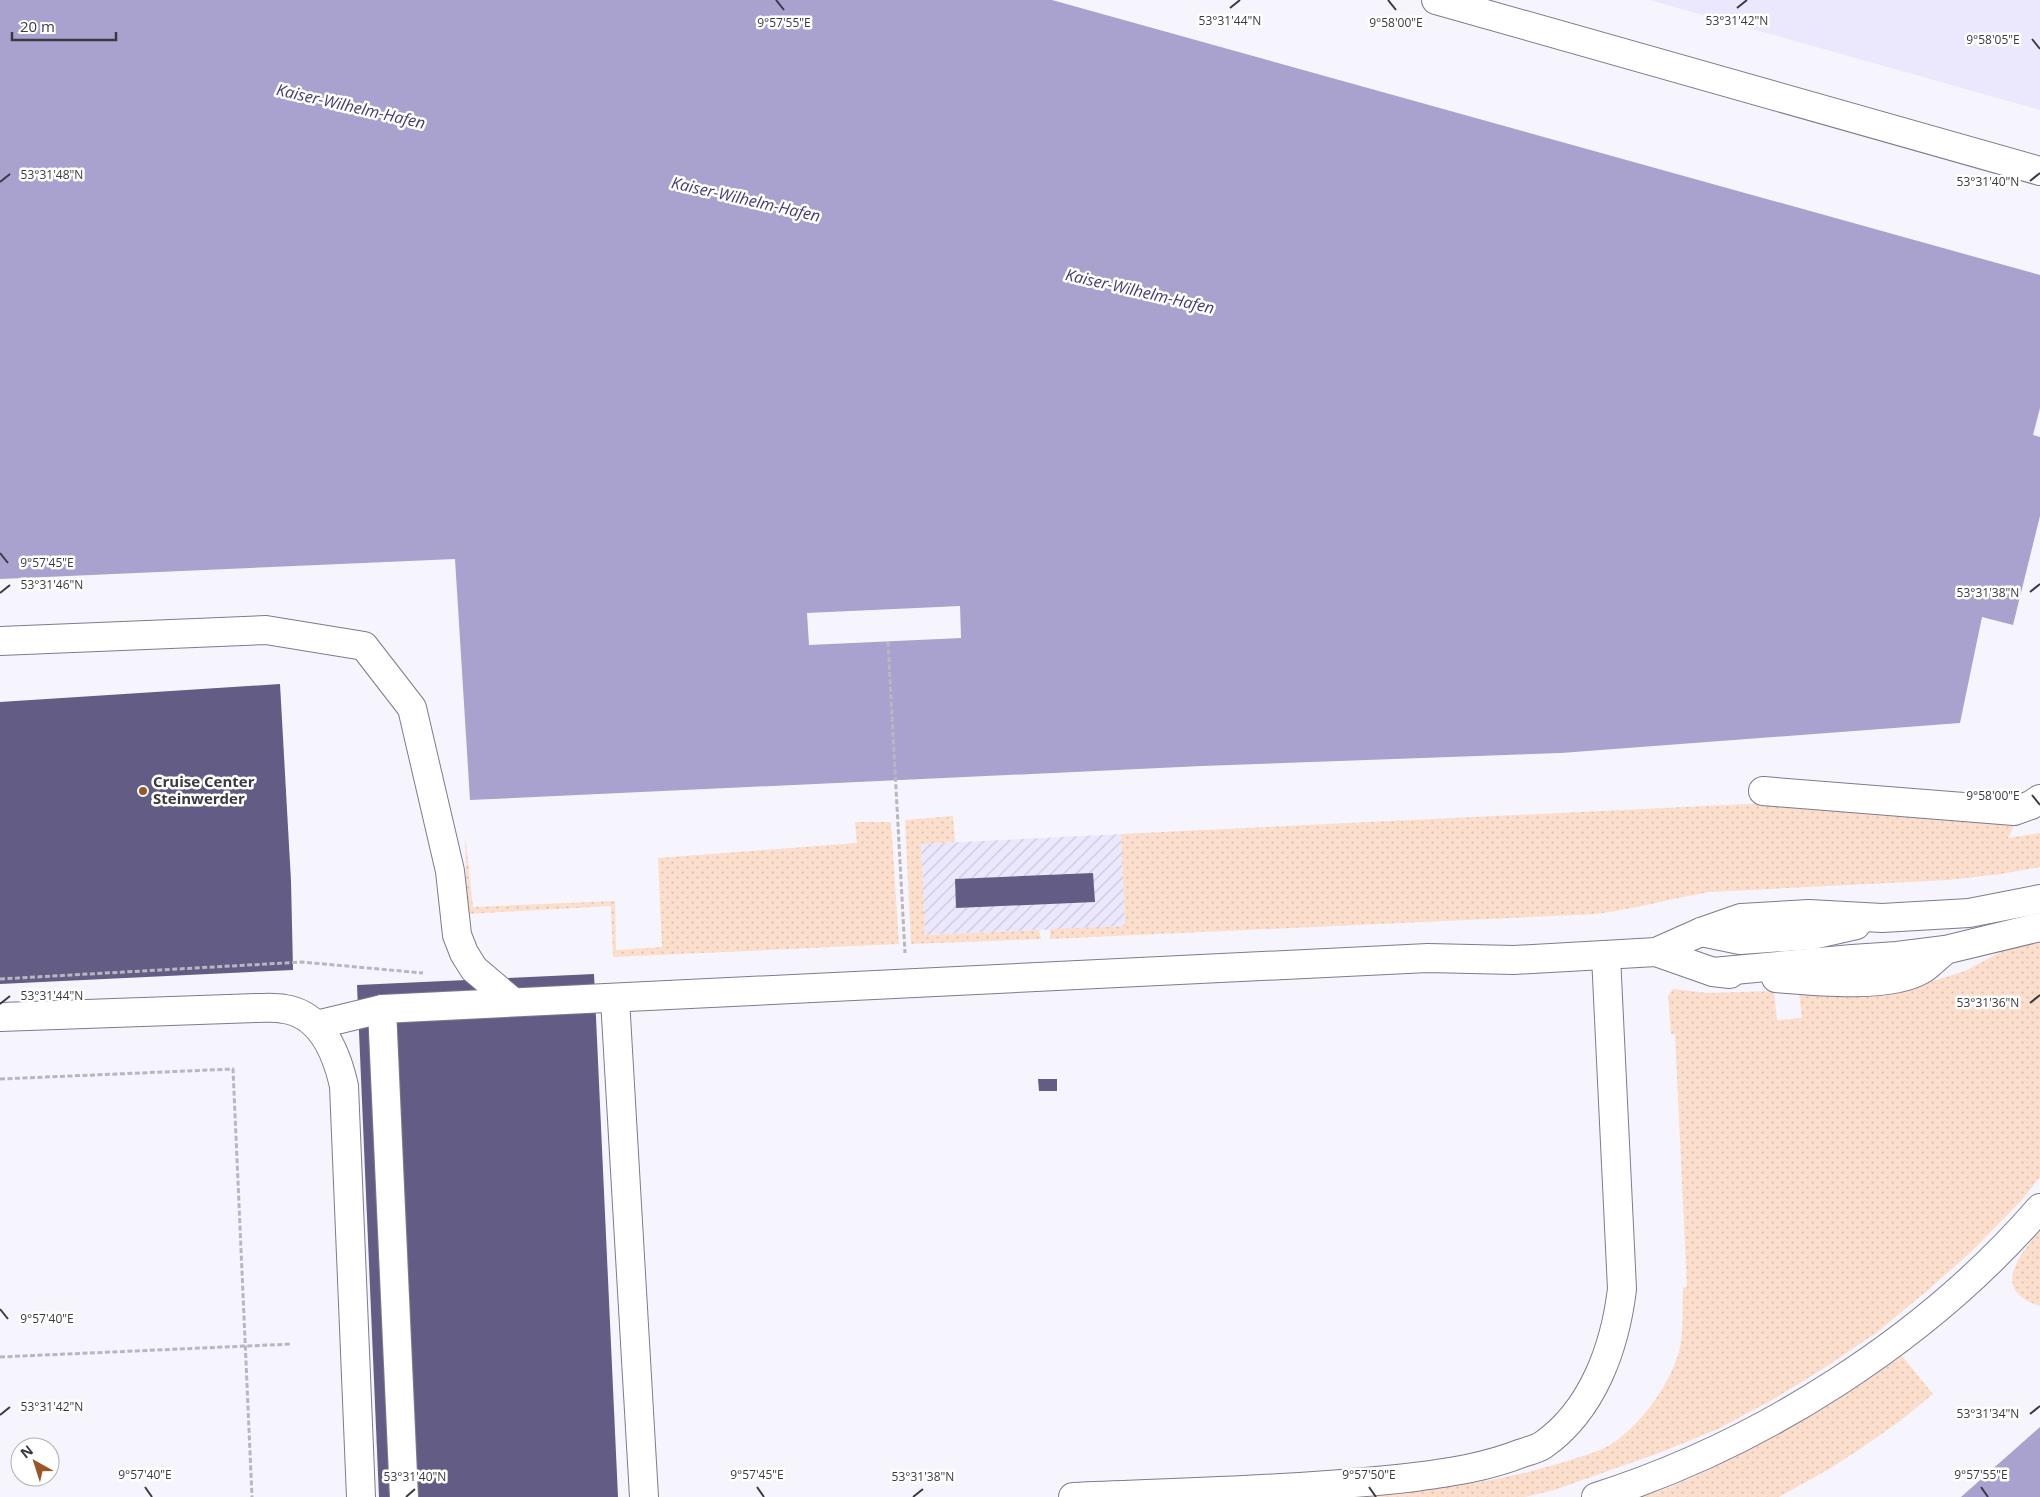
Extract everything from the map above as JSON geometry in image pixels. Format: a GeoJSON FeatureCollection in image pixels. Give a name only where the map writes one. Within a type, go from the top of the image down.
{"type":"FeatureCollection","features":[{"type":"Feature","properties":{"kind":"lane"},"geometry":{"type":"LineString","coordinates":[[1436,0],[2040,171]]}},
{"type":"Feature","properties":{"kind":"lane"},"geometry":{"type":"LineString","coordinates":[[0,641],[266,630],[364,646],[412,708],[450,871],[457,935],[464,953],[474,968],[513,1002]]}},
{"type":"Feature","properties":{"kind":"lane"},"geometry":{"type":"LineString","coordinates":[[1763,791],[2014,811],[2031,805],[2040,799]]}},
{"type":"Feature","properties":{"kind":"lane"},"geometry":{"type":"LineString","coordinates":[[316,1025],[382,1009],[1428,958],[1514,960],[1606,956],[1656,952],[1701,932],[1741,918],[1809,914],[1882,918],[1969,913],[2040,899]]}},
{"type":"Feature","properties":{"kind":"lane"},"geometry":{"type":"LineString","coordinates":[[1656,952],[1713,972],[1829,983],[1898,978],[1922,970],[1945,950],[2040,928]]}},
{"type":"Feature","properties":{"kind":"lane"},"geometry":{"type":"LineString","coordinates":[[1073,1497],[1350,1484],[1462,1471],[1502,1461],[1542,1446],[1578,1412],[1605,1363],[1618,1319],[1622,1289],[1606,956]]}},
{"type":"Feature","properties":{"kind":"lane"},"geometry":{"type":"LineString","coordinates":[[615,999],[644,1497]]}},
{"type":"Feature","properties":{"kind":"lane"},"geometry":{"type":"LineString","coordinates":[[0,1017],[257,1008],[285,1009],[302,1015],[316,1025],[338,1061],[344,1086],[362,1497]]}},
{"type":"Feature","properties":{"kind":"lane"},"geometry":{"type":"LineString","coordinates":[[382,1009],[404,1497]]}},
{"type":"Feature","properties":{"kind":"lane"},"geometry":{"type":"LineString","coordinates":[[1596,1497],[1694,1461],[1759,1428],[1820,1392],[1884,1349],[1960,1289],[1975,1276],[2040,1208]]}},
{"type":"Feature","properties":{"kind":"path"},"geometry":{"type":"LineString","coordinates":[[888,642],[906,955]]}},
{"type":"Feature","properties":{"kind":"path"},"geometry":{"type":"LineString","coordinates":[[0,979],[302,962],[425,973]]}},
{"type":"Feature","properties":{"kind":"path"},"geometry":{"type":"LineString","coordinates":[[0,1079],[233,1069],[252,1497]]}},
{"type":"Feature","properties":{"kind":"path"},"geometry":{"type":"LineString","coordinates":[[0,1357],[292,1344]]}},
{"type":"Feature","properties":{"kind":"shaded area"},"geometry":{"type":"Polygon","coordinates":[[[1649,0],[2040,0],[2040,110],[1649,0]]]}},
{"type":"Feature","properties":{"kind":"shaded area"},"geometry":{"type":"Polygon","coordinates":[[[1768,803],[2018,818],[2008,838],[2040,833],[2040,867],[1948,880],[1710,892],[1596,914],[1050,939],[1050,929],[1125,926],[1121,834],[1768,803]]]}},
{"type":"Feature","properties":{"kind":"shaded area"},"geometry":{"type":"Polygon","coordinates":[[[953,816],[955,842],[921,844],[925,935],[1039,930],[1041,939],[911,944],[905,820],[953,816]]]}},
{"type":"Feature","properties":{"kind":"shaded area"},"geometry":{"type":"Polygon","coordinates":[[[855,822],[891,822],[899,944],[613,957],[611,906],[467,914],[465,835],[473,907],[615,901],[616,950],[662,947],[658,858],[857,843],[855,822]]]}},
{"type":"Feature","properties":{"kind":"shaded area"},"geometry":{"type":"Polygon","coordinates":[[[1121,834],[1125,926],[925,935],[921,844],[1121,834]]]}},
{"type":"Feature","properties":{"kind":"shaded area"},"geometry":{"type":"Polygon","coordinates":[[[2040,942],[2040,1177],[2021,1201],[1971,1252],[1876,1333],[1772,1400],[1718,1429],[1659,1453],[1554,1490],[1525,1497],[1359,1497],[1488,1480],[1539,1469],[1593,1453],[1610,1445],[1632,1427],[1661,1391],[1674,1365],[1681,1344],[1683,1288],[1687,1287],[1675,1034],[1671,1034],[1668,996],[1673,989],[1707,993],[1774,991],[1777,1020],[1802,1018],[1799,993],[1930,982],[1965,971],[2010,947],[2040,942]]]}},
{"type":"Feature","properties":{"kind":"shaded area"},"geometry":{"type":"Polygon","coordinates":[[[2040,1231],[2040,1306],[2025,1300],[2016,1292],[2012,1283],[2017,1262],[2040,1231]]]}},
{"type":"Feature","properties":{"kind":"shaded area"},"geometry":{"type":"Polygon","coordinates":[[[1902,1356],[1933,1394],[1900,1421],[1860,1449],[1779,1497],[1642,1497],[1669,1488],[1767,1440],[1845,1395],[1902,1356]]]}},
{"type":"Feature","properties":{"kind":"water","name":"Kaiser-Wilhelm-Hafen"},"geometry":{"type":"Polygon","coordinates":[[[0,0],[1052,0],[2040,275],[2040,408],[2033,435],[2040,437],[2040,516],[2013,625],[1982,617],[1960,723],[1561,753],[1202,766],[470,800],[455,559],[0,579],[0,0]]]}},
{"type":"Feature","properties":{"kind":"water"},"geometry":{"type":"Polygon","coordinates":[[[2040,1427],[2040,1497],[1961,1497],[2040,1427]]]}},
{"type":"Feature","properties":{"kind":"pier"},"geometry":{"type":"Polygon","coordinates":[[[960,606],[961,638],[809,645],[807,613],[960,606]]]}},
{"type":"Feature","properties":{"kind":"building","name":"Cruise Center Steinwerder"},"geometry":{"type":"Polygon","coordinates":[[[280,684],[291,881],[293,970],[0,984],[0,702],[280,684]]]}},
{"type":"Feature","properties":{"kind":"building"},"geometry":{"type":"Polygon","coordinates":[[[1093,873],[1095,902],[956,908],[955,879],[1093,873]]]}},
{"type":"Feature","properties":{"kind":"building"},"geometry":{"type":"Polygon","coordinates":[[[594,974],[618,1497],[379,1497],[357,985],[594,974]]]}},
{"type":"Feature","properties":{"kind":"building"},"geometry":{"type":"Polygon","coordinates":[[[1038,1079],[1057,1079],[1057,1091],[1039,1091],[1038,1079]]]}},
{"type":"Feature","properties":{"kind":"place","name":"Cruise Center Steinwerder"},"geometry":{"type":"Point","coordinates":[143,791]}}]}
